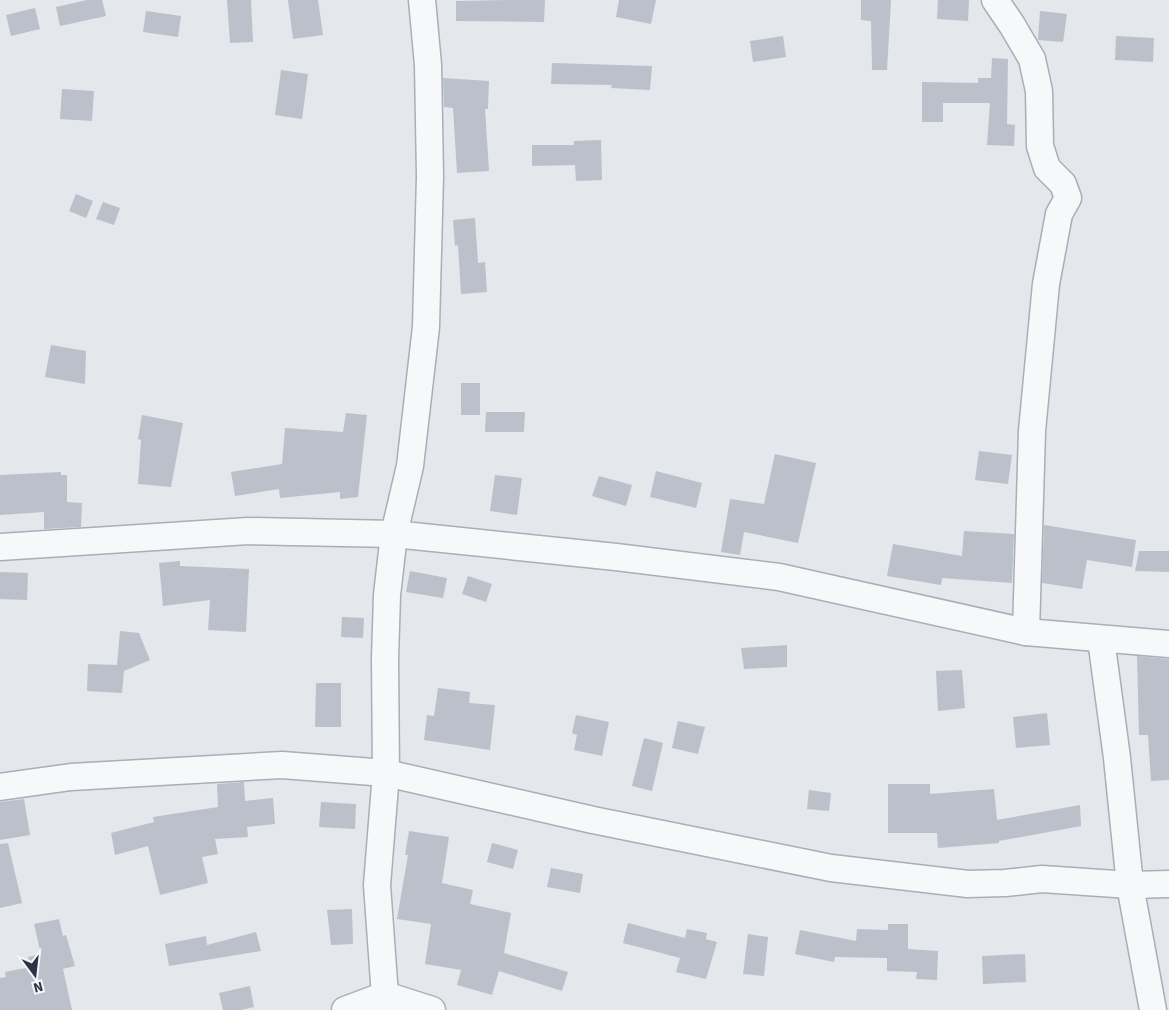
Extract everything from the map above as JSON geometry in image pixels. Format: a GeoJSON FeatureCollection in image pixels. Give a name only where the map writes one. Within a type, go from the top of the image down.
{"type":"FeatureCollection","features":[{"type":"Feature","properties":{"kind":"street"},"geometry":{"type":"LineString","coordinates":[[385,1003],[377,885],[386,773],[385,658],[387,595],[394,534],[410,466],[426,327],[430,176],[428,65],[422,0]]}},
{"type":"Feature","properties":{"kind":"street"},"geometry":{"type":"LineString","coordinates":[[995,0],[1032,59],[1039,91],[1040,146],[1047,168],[1062,184],[1068,198],[1059,214],[1046,284],[1032,421],[1026,632]]}},
{"type":"Feature","properties":{"kind":"street"},"geometry":{"type":"LineString","coordinates":[[0,547],[248,532],[394,534],[616,557],[779,577],[1026,632],[1169,644]]}},
{"type":"Feature","properties":{"kind":"street"},"geometry":{"type":"LineString","coordinates":[[1101,639],[1117,758],[1130,885],[1153,1010]]}},
{"type":"Feature","properties":{"kind":"street"},"geometry":{"type":"LineString","coordinates":[[0,787],[71,777],[282,765],[386,773],[593,820],[831,868],[968,884],[1005,884],[1042,879],[1130,885],[1169,884]]}},
{"type":"Feature","properties":{"kind":"street"},"geometry":{"type":"LineString","coordinates":[[345,1010],[385,1003],[432,1010]]}},
{"type":"Feature","properties":{"kind":"building"},"geometry":{"type":"Polygon","coordinates":[[[87,0],[102,0],[106,16],[60,26],[56,7],[87,0]]]}},
{"type":"Feature","properties":{"kind":"building"},"geometry":{"type":"Polygon","coordinates":[[[227,0],[251,0],[253,42],[230,43],[227,0]]]}},
{"type":"Feature","properties":{"kind":"building"},"geometry":{"type":"Polygon","coordinates":[[[288,0],[318,0],[323,35],[293,39],[288,0]]]}},
{"type":"Feature","properties":{"kind":"building"},"geometry":{"type":"Polygon","coordinates":[[[545,0],[544,22],[456,21],[456,1],[545,0]]]}},
{"type":"Feature","properties":{"kind":"building"},"geometry":{"type":"Polygon","coordinates":[[[619,0],[656,0],[651,24],[616,17],[619,0]]]}},
{"type":"Feature","properties":{"kind":"building"},"geometry":{"type":"Polygon","coordinates":[[[861,0],[891,0],[887,70],[872,70],[871,21],[861,20],[861,0]]]}},
{"type":"Feature","properties":{"kind":"building"},"geometry":{"type":"Polygon","coordinates":[[[938,0],[969,0],[968,21],[937,19],[938,0]]]}},
{"type":"Feature","properties":{"kind":"building"},"geometry":{"type":"Polygon","coordinates":[[[35,8],[40,29],[11,36],[6,15],[35,8]]]}},
{"type":"Feature","properties":{"kind":"building"},"geometry":{"type":"Polygon","coordinates":[[[146,11],[181,16],[178,37],[143,32],[146,11]]]}},
{"type":"Feature","properties":{"kind":"building"},"geometry":{"type":"Polygon","coordinates":[[[1040,11],[1067,14],[1063,42],[1038,40],[1040,11]]]}},
{"type":"Feature","properties":{"kind":"building"},"geometry":{"type":"Polygon","coordinates":[[[783,36],[786,57],[753,62],[750,41],[783,36]]]}},
{"type":"Feature","properties":{"kind":"building"},"geometry":{"type":"Polygon","coordinates":[[[1116,36],[1154,38],[1153,62],[1115,60],[1116,36]]]}},
{"type":"Feature","properties":{"kind":"building"},"geometry":{"type":"Polygon","coordinates":[[[992,58],[1008,59],[1007,124],[1015,125],[1014,146],[987,145],[990,103],[943,103],[943,122],[922,122],[922,82],[978,83],[978,78],[991,78],[992,58]]]}},
{"type":"Feature","properties":{"kind":"building"},"geometry":{"type":"Polygon","coordinates":[[[552,63],[652,66],[650,90],[611,88],[612,85],[551,84],[552,63]]]}},
{"type":"Feature","properties":{"kind":"building"},"geometry":{"type":"Polygon","coordinates":[[[281,70],[308,74],[302,119],[275,115],[281,70]]]}},
{"type":"Feature","properties":{"kind":"building"},"geometry":{"type":"Polygon","coordinates":[[[443,78],[489,81],[488,109],[485,109],[489,171],[457,173],[453,108],[444,107],[443,78]]]}},
{"type":"Feature","properties":{"kind":"building"},"geometry":{"type":"Polygon","coordinates":[[[62,89],[94,91],[92,121],[60,119],[62,89]]]}},
{"type":"Feature","properties":{"kind":"building"},"geometry":{"type":"Polygon","coordinates":[[[601,140],[602,180],[576,181],[575,165],[532,166],[532,145],[574,145],[574,141],[601,140]]]}},
{"type":"Feature","properties":{"kind":"building"},"geometry":{"type":"Polygon","coordinates":[[[76,194],[93,201],[86,218],[69,211],[76,194]]]}},
{"type":"Feature","properties":{"kind":"building"},"geometry":{"type":"Polygon","coordinates":[[[103,202],[120,208],[114,225],[96,219],[103,202]]]}},
{"type":"Feature","properties":{"kind":"building"},"geometry":{"type":"Polygon","coordinates":[[[475,218],[478,263],[485,262],[487,292],[461,294],[458,245],[455,246],[453,220],[475,218]]]}},
{"type":"Feature","properties":{"kind":"building"},"geometry":{"type":"Polygon","coordinates":[[[51,345],[86,351],[85,384],[45,377],[51,345]]]}},
{"type":"Feature","properties":{"kind":"building"},"geometry":{"type":"Polygon","coordinates":[[[461,383],[480,383],[480,415],[461,415],[461,383]]]}},
{"type":"Feature","properties":{"kind":"building"},"geometry":{"type":"Polygon","coordinates":[[[486,412],[525,412],[524,432],[485,432],[486,412]]]}},
{"type":"Feature","properties":{"kind":"building"},"geometry":{"type":"Polygon","coordinates":[[[346,413],[367,415],[358,497],[340,499],[340,492],[280,498],[279,489],[235,496],[231,472],[282,464],[285,428],[343,432],[346,413]]]}},
{"type":"Feature","properties":{"kind":"building"},"geometry":{"type":"Polygon","coordinates":[[[142,415],[183,423],[171,487],[138,484],[141,440],[138,439],[142,415]]]}},
{"type":"Feature","properties":{"kind":"building"},"geometry":{"type":"Polygon","coordinates":[[[979,451],[1012,455],[1008,484],[975,480],[979,451]]]}},
{"type":"Feature","properties":{"kind":"building"},"geometry":{"type":"Polygon","coordinates":[[[775,454],[816,463],[798,543],[744,532],[740,555],[721,552],[730,499],[764,504],[775,454]]]}},
{"type":"Feature","properties":{"kind":"building"},"geometry":{"type":"Polygon","coordinates":[[[656,471],[702,483],[696,508],[650,497],[656,471]]]}},
{"type":"Feature","properties":{"kind":"building"},"geometry":{"type":"Polygon","coordinates":[[[61,472],[61,475],[67,475],[67,502],[82,503],[81,527],[44,529],[44,512],[0,515],[0,475],[61,472]]]}},
{"type":"Feature","properties":{"kind":"building"},"geometry":{"type":"Polygon","coordinates":[[[495,475],[522,478],[517,515],[490,511],[495,475]]]}},
{"type":"Feature","properties":{"kind":"building"},"geometry":{"type":"Polygon","coordinates":[[[599,476],[632,485],[626,506],[592,496],[599,476]]]}},
{"type":"Feature","properties":{"kind":"building"},"geometry":{"type":"Polygon","coordinates":[[[1044,525],[1136,540],[1132,567],[1087,560],[1082,589],[1042,583],[1044,525]]]}},
{"type":"Feature","properties":{"kind":"building"},"geometry":{"type":"Polygon","coordinates":[[[964,531],[1014,534],[1012,583],[942,578],[941,585],[887,576],[893,544],[962,556],[964,531]]]}},
{"type":"Feature","properties":{"kind":"building"},"geometry":{"type":"Polygon","coordinates":[[[1139,551],[1169,551],[1169,572],[1135,571],[1139,551]]]}},
{"type":"Feature","properties":{"kind":"building"},"geometry":{"type":"Polygon","coordinates":[[[180,561],[180,566],[249,569],[246,632],[208,630],[210,600],[163,606],[159,563],[180,561]]]}},
{"type":"Feature","properties":{"kind":"building"},"geometry":{"type":"Polygon","coordinates":[[[410,571],[447,578],[443,598],[406,592],[410,571]]]}},
{"type":"Feature","properties":{"kind":"building"},"geometry":{"type":"Polygon","coordinates":[[[0,572],[28,573],[27,600],[0,599],[0,572]]]}},
{"type":"Feature","properties":{"kind":"building"},"geometry":{"type":"Polygon","coordinates":[[[468,576],[492,584],[486,602],[462,594],[468,576]]]}},
{"type":"Feature","properties":{"kind":"building"},"geometry":{"type":"Polygon","coordinates":[[[342,617],[364,618],[363,638],[341,637],[342,617]]]}},
{"type":"Feature","properties":{"kind":"building"},"geometry":{"type":"Polygon","coordinates":[[[120,631],[139,633],[150,660],[124,671],[122,693],[87,691],[88,664],[117,665],[120,631]]]}},
{"type":"Feature","properties":{"kind":"building"},"geometry":{"type":"Polygon","coordinates":[[[787,645],[787,667],[744,669],[741,648],[787,645]]]}},
{"type":"Feature","properties":{"kind":"building"},"geometry":{"type":"Polygon","coordinates":[[[1137,656],[1169,659],[1169,780],[1151,781],[1148,735],[1139,735],[1137,656]]]}},
{"type":"Feature","properties":{"kind":"building"},"geometry":{"type":"Polygon","coordinates":[[[962,670],[965,708],[938,711],[936,671],[962,670]]]}},
{"type":"Feature","properties":{"kind":"building"},"geometry":{"type":"Polygon","coordinates":[[[316,683],[341,683],[341,727],[315,727],[316,683]]]}},
{"type":"Feature","properties":{"kind":"building"},"geometry":{"type":"Polygon","coordinates":[[[438,688],[470,692],[469,703],[495,705],[490,750],[424,740],[427,715],[434,716],[438,688]]]}},
{"type":"Feature","properties":{"kind":"building"},"geometry":{"type":"Polygon","coordinates":[[[1047,713],[1050,745],[1016,748],[1013,717],[1047,713]]]}},
{"type":"Feature","properties":{"kind":"building"},"geometry":{"type":"Polygon","coordinates":[[[576,715],[609,722],[602,756],[574,750],[577,735],[572,733],[576,715]]]}},
{"type":"Feature","properties":{"kind":"building"},"geometry":{"type":"Polygon","coordinates":[[[678,721],[705,727],[698,754],[672,748],[678,721]]]}},
{"type":"Feature","properties":{"kind":"building"},"geometry":{"type":"Polygon","coordinates":[[[644,738],[663,743],[652,791],[632,786],[644,738]]]}},
{"type":"Feature","properties":{"kind":"building"},"geometry":{"type":"Polygon","coordinates":[[[244,782],[245,801],[273,798],[275,824],[247,827],[248,837],[215,839],[218,854],[202,857],[208,883],[160,895],[148,846],[115,855],[111,833],[154,822],[153,817],[218,807],[217,784],[244,782]]]}},
{"type":"Feature","properties":{"kind":"building"},"geometry":{"type":"Polygon","coordinates":[[[888,784],[930,784],[930,794],[994,789],[997,820],[1080,805],[1081,826],[999,841],[999,843],[938,848],[937,833],[888,833],[888,784]]]}},
{"type":"Feature","properties":{"kind":"building"},"geometry":{"type":"Polygon","coordinates":[[[809,790],[831,793],[829,811],[807,809],[809,790]]]}},
{"type":"Feature","properties":{"kind":"building"},"geometry":{"type":"Polygon","coordinates":[[[24,799],[30,835],[0,840],[0,802],[24,799]]]}},
{"type":"Feature","properties":{"kind":"building"},"geometry":{"type":"Polygon","coordinates":[[[321,802],[356,804],[355,829],[319,827],[321,802]]]}},
{"type":"Feature","properties":{"kind":"building"},"geometry":{"type":"Polygon","coordinates":[[[409,831],[449,837],[442,883],[473,890],[470,904],[511,913],[504,953],[568,972],[562,991],[499,971],[492,995],[457,985],[461,970],[425,964],[431,924],[397,919],[408,855],[405,855],[409,831]]]}},
{"type":"Feature","properties":{"kind":"building"},"geometry":{"type":"Polygon","coordinates":[[[8,843],[22,903],[0,908],[0,844],[8,843]]]}},
{"type":"Feature","properties":{"kind":"building"},"geometry":{"type":"Polygon","coordinates":[[[492,843],[518,850],[513,869],[487,862],[492,843]]]}},
{"type":"Feature","properties":{"kind":"building"},"geometry":{"type":"Polygon","coordinates":[[[551,868],[583,874],[580,893],[547,887],[551,868]]]}},
{"type":"Feature","properties":{"kind":"building"},"geometry":{"type":"Polygon","coordinates":[[[352,909],[353,944],[331,945],[327,910],[352,909]]]}},
{"type":"Feature","properties":{"kind":"building"},"geometry":{"type":"Polygon","coordinates":[[[59,919],[63,936],[66,935],[75,966],[63,969],[72,1010],[0,1010],[0,978],[6,977],[5,972],[31,967],[28,957],[41,954],[34,924],[59,919]]]}},
{"type":"Feature","properties":{"kind":"building"},"geometry":{"type":"Polygon","coordinates":[[[628,923],[685,938],[687,929],[707,933],[706,939],[717,942],[706,979],[676,972],[680,958],[623,943],[628,923]]]}},
{"type":"Feature","properties":{"kind":"building"},"geometry":{"type":"Polygon","coordinates":[[[888,924],[908,924],[908,949],[938,951],[937,980],[916,979],[917,972],[887,971],[887,958],[835,957],[834,962],[795,954],[800,930],[856,941],[857,929],[888,930],[888,924]]]}},
{"type":"Feature","properties":{"kind":"building"},"geometry":{"type":"Polygon","coordinates":[[[256,932],[261,951],[169,966],[165,944],[206,936],[207,945],[256,932]]]}},
{"type":"Feature","properties":{"kind":"building"},"geometry":{"type":"Polygon","coordinates":[[[748,934],[768,937],[764,976],[743,974],[748,934]]]}},
{"type":"Feature","properties":{"kind":"building"},"geometry":{"type":"Polygon","coordinates":[[[1025,954],[1026,982],[983,984],[982,956],[1025,954]]]}},
{"type":"Feature","properties":{"kind":"building"},"geometry":{"type":"Polygon","coordinates":[[[250,986],[254,1007],[241,1010],[223,1010],[219,993],[250,986]]]}}]}
